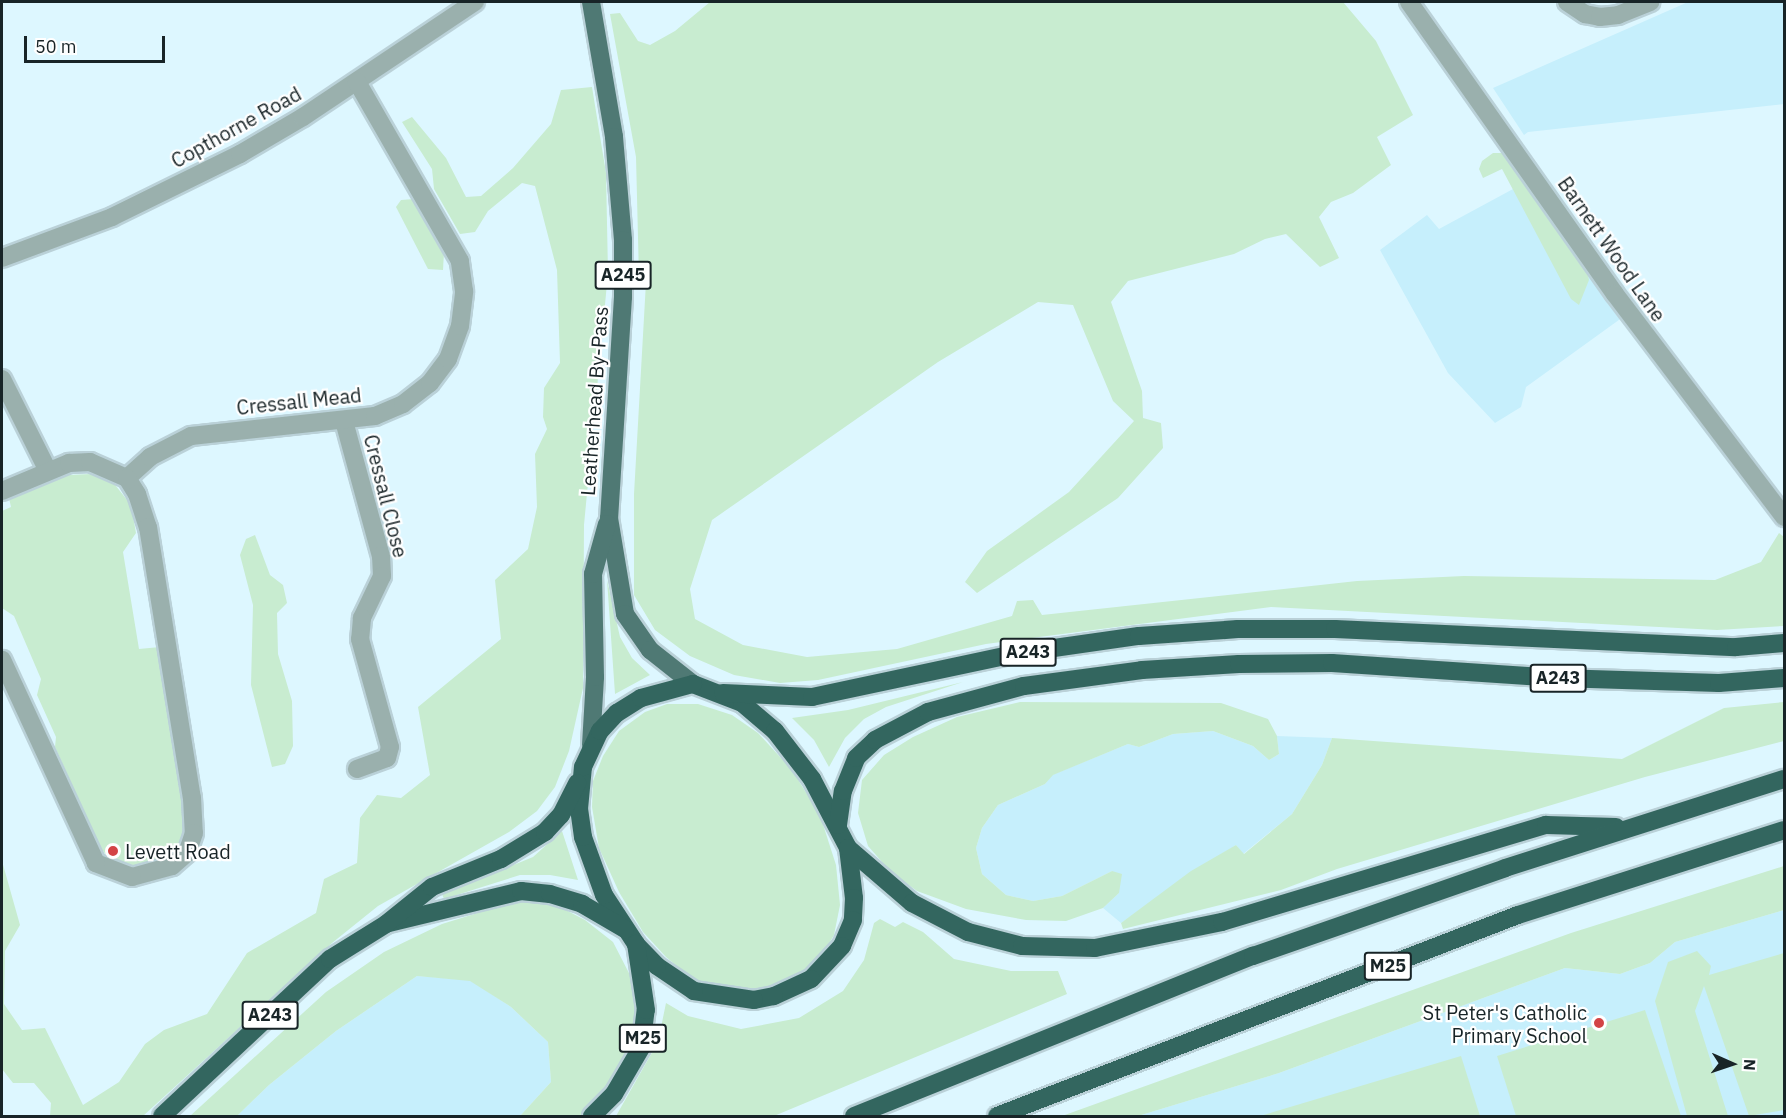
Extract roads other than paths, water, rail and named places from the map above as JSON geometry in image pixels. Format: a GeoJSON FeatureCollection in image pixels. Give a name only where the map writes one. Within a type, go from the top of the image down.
{"type":"FeatureCollection","features":[{"type":"Feature","properties":{"kind":"highway","name":"A243"},"geometry":{"type":"LineString","coordinates":[[723,693],[812,697],[1019,653],[1139,636],[1238,629],[1335,629],[1736,647],[1785,643]]}},
{"type":"Feature","properties":{"kind":"highway","name":"A243"},"geometry":{"type":"LineString","coordinates":[[837,825],[843,791],[856,758],[875,740],[928,712],[1024,686],[1142,670],[1239,664],[1332,663],[1558,678],[1707,682],[1785,678]]}},
{"type":"Feature","properties":{"kind":"highway"},"geometry":{"type":"LineString","coordinates":[[693,684],[723,693],[775,731],[812,778],[848,848],[854,898],[853,920],[842,946],[829,964],[793,989],[754,1000],[694,991],[676,982],[631,937],[604,895],[583,837],[579,809],[583,768],[591,745],[617,713],[641,698],[693,684]]}},
{"type":"Feature","properties":{"kind":"highway","name":"A243"},"geometry":{"type":"LineString","coordinates":[[162,1116],[330,959],[386,924],[432,886],[501,859],[545,832],[561,815],[583,768]]}},
{"type":"Feature","properties":{"kind":"highway"},"geometry":{"type":"LineString","coordinates":[[854,1116],[1253,956],[1630,827],[1785,779]]}},
{"type":"Feature","properties":{"kind":"highway"},"geometry":{"type":"LineString","coordinates":[[848,848],[890,887],[951,925],[1022,946],[1084,948],[1160,937],[1222,922],[1546,825],[1630,827]]}},
{"type":"Feature","properties":{"kind":"highway","name":"M25"},"geometry":{"type":"LineString","coordinates":[[997,1116],[1518,915],[1785,830]]}},
{"type":"Feature","properties":{"kind":"highway","name":"A243"},"geometry":{"type":"LineString","coordinates":[[386,924],[520,891],[550,894],[582,904],[631,937]]}},
{"type":"Feature","properties":{"kind":"highway","name":"M25"},"geometry":{"type":"LineString","coordinates":[[592,1116],[614,1094],[641,1048],[646,1010],[631,937]]}},
{"type":"Feature","properties":{"kind":"main road","name":"Leatherhead By-Pass"},"geometry":{"type":"LineString","coordinates":[[591,2],[614,137],[623,240],[623,297],[609,518],[593,574],[595,677],[591,745]]}},
{"type":"Feature","properties":{"kind":"main road","name":"Leatherhead By-Pass"},"geometry":{"type":"LineString","coordinates":[[609,518],[625,614],[650,650],[693,684]]}},
{"type":"Feature","properties":{"kind":"street","name":"Copthorne Road"},"geometry":{"type":"LineString","coordinates":[[2,258],[112,217],[189,180],[303,117],[475,2]]}},
{"type":"Feature","properties":{"kind":"street"},"geometry":{"type":"LineString","coordinates":[[1567,2],[1585,14],[1600,17],[1618,15],[1650,2]]}},
{"type":"Feature","properties":{"kind":"street","name":"Barnett Wood Lane"},"geometry":{"type":"LineString","coordinates":[[1416,4],[1622,303],[1785,517]]}},
{"type":"Feature","properties":{"kind":"street","name":"Cressall Mead"},"geometry":{"type":"LineString","coordinates":[[127,478],[150,457],[191,436],[375,416],[403,404],[430,382],[448,359],[460,326],[464,291],[460,261],[447,234],[357,82]]}},
{"type":"Feature","properties":{"kind":"street"},"geometry":{"type":"LineString","coordinates":[[2,379],[48,471]]}},
{"type":"Feature","properties":{"kind":"street","name":"Cressall Close"},"geometry":{"type":"LineString","coordinates":[[344,421],[381,556],[381,576],[362,618],[360,639],[390,747],[387,758],[357,769]]}},
{"type":"Feature","properties":{"kind":"street"},"geometry":{"type":"LineString","coordinates":[[2,491],[69,463],[90,462],[127,478],[137,494],[148,527],[192,798],[194,833],[187,853],[172,866],[151,875],[132,877],[96,863],[2,660]]}},
{"type":"Feature","properties":{"kind":"place","name":"Levett Road"},"geometry":{"type":"Point","coordinates":[113,851]}},
{"type":"Feature","properties":{"kind":"place","name":"St Peter's Catholic Primary School"},"geometry":{"type":"Point","coordinates":[1599,1023]}}]}
